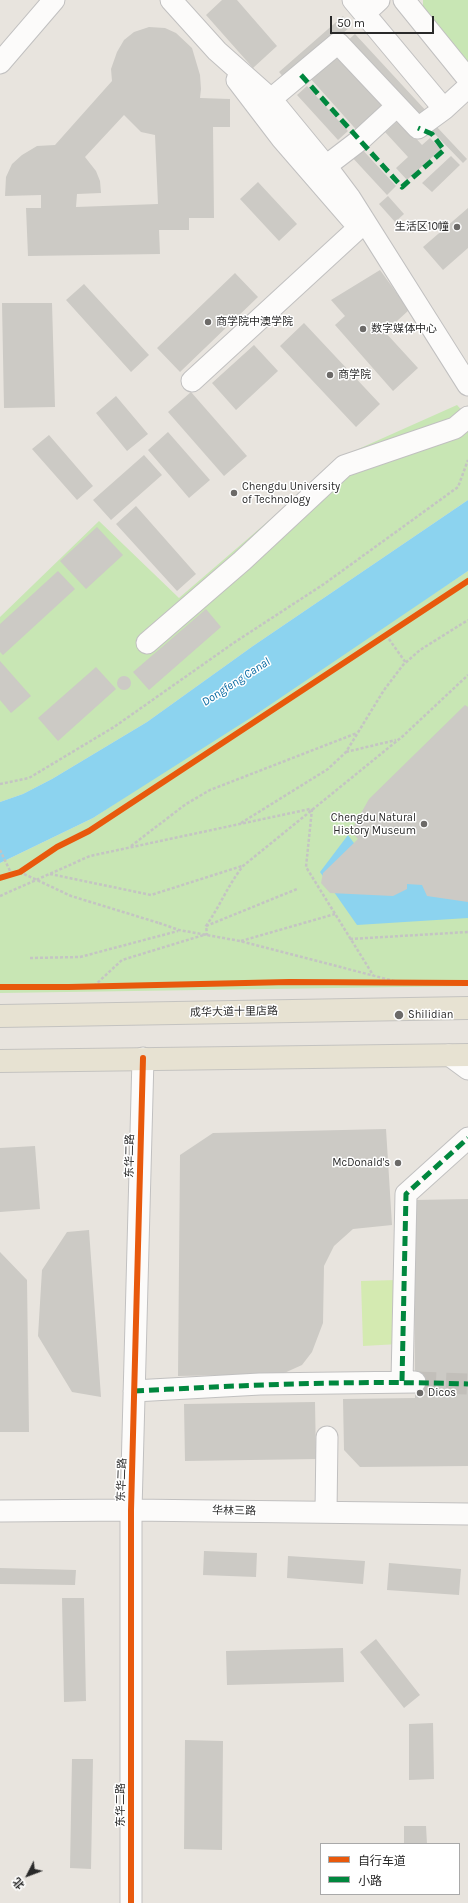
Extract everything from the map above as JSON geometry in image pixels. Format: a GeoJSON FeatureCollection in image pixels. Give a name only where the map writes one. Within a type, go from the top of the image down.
{"type":"FeatureCollection","features":[{"type":"Feature","properties":{"kind":"main road","name":"成华大道十里店路"},"geometry":{"type":"LineString","coordinates":[[0,1016],[468,1008]]}},
{"type":"Feature","properties":{"kind":"main road"},"geometry":{"type":"LineString","coordinates":[[0,1062],[142,1058],[459,1055]]}},
{"type":"Feature","properties":{"kind":"street"},"geometry":{"type":"LineString","coordinates":[[0,63],[54,0]]}},
{"type":"Feature","properties":{"kind":"street"},"geometry":{"type":"LineString","coordinates":[[404,0],[468,79]]}},
{"type":"Feature","properties":{"kind":"street"},"geometry":{"type":"LineString","coordinates":[[181,3],[282,139],[334,201],[362,225],[379,244],[468,385]]}},
{"type":"Feature","properties":{"kind":"street"},"geometry":{"type":"LineString","coordinates":[[365,4],[444,108]]}},
{"type":"Feature","properties":{"kind":"street"},"geometry":{"type":"LineString","coordinates":[[271,99],[338,43],[418,128],[468,87]]}},
{"type":"Feature","properties":{"kind":"street"},"geometry":{"type":"LineString","coordinates":[[217,51],[271,99],[326,166],[362,225]]}},
{"type":"Feature","properties":{"kind":"street"},"geometry":{"type":"LineString","coordinates":[[326,166],[360,140],[397,106]]}},
{"type":"Feature","properties":{"kind":"street"},"geometry":{"type":"LineString","coordinates":[[192,381],[362,225]]}},
{"type":"Feature","properties":{"kind":"street"},"geometry":{"type":"LineString","coordinates":[[147,643],[242,561],[344,466],[455,428],[468,417]]}},
{"type":"Feature","properties":{"kind":"street"},"geometry":{"type":"LineString","coordinates":[[459,1055],[468,1069]]}},
{"type":"Feature","properties":{"kind":"street","name":"东华二路"},"geometry":{"type":"LineString","coordinates":[[131,1903],[131,1510],[142,1058]]}},
{"type":"Feature","properties":{"kind":"street"},"geometry":{"type":"LineString","coordinates":[[134,1391],[260,1384],[409,1382],[406,1194],[468,1138]]}},
{"type":"Feature","properties":{"kind":"street"},"geometry":{"type":"LineString","coordinates":[[326,1512],[327,1437]]}},
{"type":"Feature","properties":{"kind":"street","name":"华林三路"},"geometry":{"type":"LineString","coordinates":[[0,1511],[131,1510],[468,1514]]}},
{"type":"Feature","properties":{"kind":"path"},"geometry":{"type":"LineString","coordinates":[[0,784],[29,778],[114,726],[235,642],[324,584],[458,487],[468,460]]}},
{"type":"Feature","properties":{"kind":"path"},"geometry":{"type":"LineString","coordinates":[[239,824],[322,773],[346,752],[384,690],[406,662],[420,650],[468,620]]}},
{"type":"Feature","properties":{"kind":"path"},"geometry":{"type":"LineString","coordinates":[[379,640],[392,631]]}},
{"type":"Feature","properties":{"kind":"path"},"geometry":{"type":"LineString","coordinates":[[386,635],[406,662]]}},
{"type":"Feature","properties":{"kind":"path"},"geometry":{"type":"LineString","coordinates":[[207,934],[206,926],[219,908],[231,881],[243,866],[398,740],[468,675]]}},
{"type":"Feature","properties":{"kind":"path"},"geometry":{"type":"LineString","coordinates":[[129,848],[186,804],[204,794],[358,733]]}},
{"type":"Feature","properties":{"kind":"path"},"geometry":{"type":"LineString","coordinates":[[346,752],[398,740]]}},
{"type":"Feature","properties":{"kind":"path"},"geometry":{"type":"LineString","coordinates":[[0,896],[90,856],[312,809]]}},
{"type":"Feature","properties":{"kind":"path"},"geometry":{"type":"LineString","coordinates":[[312,809],[306,867],[373,976]]}},
{"type":"Feature","properties":{"kind":"path"},"geometry":{"type":"LineString","coordinates":[[0,850],[7,863],[9,876],[24,871],[71,896],[179,930],[240,941],[398,982]]}},
{"type":"Feature","properties":{"kind":"path"},"geometry":{"type":"LineString","coordinates":[[50,874],[151,895],[243,866]]}},
{"type":"Feature","properties":{"kind":"path"},"geometry":{"type":"LineString","coordinates":[[206,926],[297,889]]}},
{"type":"Feature","properties":{"kind":"path"},"geometry":{"type":"LineString","coordinates":[[240,941],[335,914]]}},
{"type":"Feature","properties":{"kind":"path"},"geometry":{"type":"LineString","coordinates":[[30,958],[80,957],[179,930]]}},
{"type":"Feature","properties":{"kind":"path"},"geometry":{"type":"LineString","coordinates":[[350,939],[468,932]]}},
{"type":"Feature","properties":{"kind":"path"},"geometry":{"type":"LineString","coordinates":[[91,986],[122,960],[207,934]]}},
{"type":"Feature","properties":{"kind":"path"},"geometry":{"type":"LineString","coordinates":[[367,982],[406,982]]}},
{"type":"Feature","properties":{"kind":"path"},"geometry":{"type":"LineString","coordinates":[[91,986],[101,986]]}},
{"type":"Feature","properties":{"kind":"green space"},"geometry":{"type":"Polygon","coordinates":[[[423,0],[468,0],[468,64],[423,11],[423,0]]]}},
{"type":"Feature","properties":{"kind":"green space"},"geometry":{"type":"Polygon","coordinates":[[[457,405],[468,417],[468,500],[253,646],[147,722],[52,779],[23,794],[0,802],[0,617],[99,521],[179,598],[345,455],[457,405]]]}},
{"type":"Feature","properties":{"kind":"green space"},"geometry":{"type":"Polygon","coordinates":[[[468,571],[468,986],[0,993],[0,863],[93,818],[468,571]]]}},
{"type":"Feature","properties":{"kind":"green space"},"geometry":{"type":"Polygon","coordinates":[[[397,1280],[399,1344],[363,1346],[361,1281],[397,1280]]]}},
{"type":"Feature","properties":{"kind":"water","name":"Dongfeng Canal"},"geometry":{"type":"Polygon","coordinates":[[[468,500],[468,571],[252,717],[93,818],[0,863],[0,802],[23,794],[52,779],[147,722],[253,646],[468,500]]]}},
{"type":"Feature","properties":{"kind":"water"},"geometry":{"type":"Polygon","coordinates":[[[348,835],[381,880],[468,884],[468,918],[357,925],[320,872],[348,835]]]}},
{"type":"Feature","properties":{"kind":"building"},"geometry":{"type":"Polygon","coordinates":[[[222,0],[237,0],[277,46],[253,68],[206,15],[222,0]]]}},
{"type":"Feature","properties":{"kind":"building"},"geometry":{"type":"Polygon","coordinates":[[[343,16],[351,26],[288,82],[279,72],[343,16]]]}},
{"type":"Feature","properties":{"kind":"building"},"geometry":{"type":"Polygon","coordinates":[[[149,27],[165,28],[176,33],[192,48],[200,75],[200,98],[230,99],[230,127],[213,127],[214,218],[189,218],[189,230],[159,230],[160,254],[28,256],[26,208],[41,208],[41,195],[5,196],[6,177],[12,164],[22,155],[37,146],[55,145],[112,81],[111,69],[117,52],[124,40],[134,32],[149,27]],[[124,115],[85,157],[96,171],[100,181],[101,193],[77,194],[76,207],[158,204],[155,135],[141,132],[124,115]]]}},
{"type":"Feature","properties":{"kind":"building"},"geometry":{"type":"Polygon","coordinates":[[[355,34],[428,113],[418,122],[346,42],[355,34]]]}},
{"type":"Feature","properties":{"kind":"building"},"geometry":{"type":"Polygon","coordinates":[[[339,52],[390,109],[361,135],[310,78],[339,52]]]}},
{"type":"Feature","properties":{"kind":"building"},"geometry":{"type":"Polygon","coordinates":[[[307,86],[348,131],[338,140],[297,95],[307,86]]]}},
{"type":"Feature","properties":{"kind":"building"},"geometry":{"type":"Polygon","coordinates":[[[399,120],[422,145],[430,138],[441,149],[407,180],[396,168],[408,157],[385,132],[399,120]]]}},
{"type":"Feature","properties":{"kind":"building"},"geometry":{"type":"Polygon","coordinates":[[[436,126],[467,159],[463,163],[431,130],[436,126]]]}},
{"type":"Feature","properties":{"kind":"building"},"geometry":{"type":"Polygon","coordinates":[[[359,146],[396,186],[387,195],[350,155],[359,146]]]}},
{"type":"Feature","properties":{"kind":"building"},"geometry":{"type":"Polygon","coordinates":[[[451,156],[460,165],[432,192],[422,183],[451,156]]]}},
{"type":"Feature","properties":{"kind":"building"},"geometry":{"type":"Polygon","coordinates":[[[258,182],[297,224],[279,241],[240,199],[258,182]]]}},
{"type":"Feature","properties":{"kind":"building"},"geometry":{"type":"Polygon","coordinates":[[[388,196],[404,214],[395,222],[379,204],[388,196]]]}},
{"type":"Feature","properties":{"kind":"building","name":"生活区10幢"},"geometry":{"type":"Polygon","coordinates":[[[468,208],[468,248],[443,270],[423,247],[468,208]]]}},
{"type":"Feature","properties":{"kind":"building","name":"数字媒体中心"},"geometry":{"type":"Polygon","coordinates":[[[380,270],[409,310],[385,332],[418,368],[393,391],[335,325],[345,316],[331,300],[380,270]]]}},
{"type":"Feature","properties":{"kind":"building","name":"商学院中澳学院"},"geometry":{"type":"Polygon","coordinates":[[[235,273],[258,297],[180,372],[157,348],[235,273]]]}},
{"type":"Feature","properties":{"kind":"building"},"geometry":{"type":"Polygon","coordinates":[[[84,284],[149,355],[131,372],[66,300],[84,284]]]}},
{"type":"Feature","properties":{"kind":"building"},"geometry":{"type":"Polygon","coordinates":[[[2,303],[52,303],[55,407],[4,408],[2,303]]]}},
{"type":"Feature","properties":{"kind":"building","name":"商学院"},"geometry":{"type":"Polygon","coordinates":[[[304,323],[380,404],[356,427],[280,346],[304,323]]]}},
{"type":"Feature","properties":{"kind":"building"},"geometry":{"type":"Polygon","coordinates":[[[254,345],[278,371],[236,410],[212,383],[254,345]]]}},
{"type":"Feature","properties":{"kind":"building"},"geometry":{"type":"Polygon","coordinates":[[[191,392],[247,456],[224,476],[168,412],[191,392]]]}},
{"type":"Feature","properties":{"kind":"building"},"geometry":{"type":"Polygon","coordinates":[[[116,396],[148,434],[127,451],[96,413],[116,396]]]}},
{"type":"Feature","properties":{"kind":"building"},"geometry":{"type":"Polygon","coordinates":[[[168,432],[210,480],[189,498],[148,450],[168,432]]]}},
{"type":"Feature","properties":{"kind":"building"},"geometry":{"type":"Polygon","coordinates":[[[49,435],[93,486],[77,500],[32,449],[49,435]]]}},
{"type":"Feature","properties":{"kind":"building"},"geometry":{"type":"Polygon","coordinates":[[[144,455],[162,475],[111,520],[93,500],[144,455]]]}},
{"type":"Feature","properties":{"kind":"building"},"geometry":{"type":"Polygon","coordinates":[[[136,506],[196,574],[177,591],[116,524],[136,506]]]}},
{"type":"Feature","properties":{"kind":"building"},"geometry":{"type":"Polygon","coordinates":[[[97,527],[123,555],[86,589],[60,561],[97,527]]]}},
{"type":"Feature","properties":{"kind":"building"},"geometry":{"type":"Polygon","coordinates":[[[58,571],[75,589],[3,655],[0,652],[0,624],[58,571]]]}},
{"type":"Feature","properties":{"kind":"building"},"geometry":{"type":"Polygon","coordinates":[[[206,609],[221,627],[149,690],[133,672],[206,609]]]}},
{"type":"Feature","properties":{"kind":"building"},"geometry":{"type":"Polygon","coordinates":[[[0,661],[31,696],[11,713],[0,700],[0,661]]]}},
{"type":"Feature","properties":{"kind":"building"},"geometry":{"type":"Polygon","coordinates":[[[96,667],[116,689],[58,741],[38,718],[96,667]]]}},
{"type":"Feature","properties":{"kind":"building"},"geometry":{"type":"Polygon","coordinates":[[[124,676],[129,678],[131,683],[129,688],[124,690],[119,688],[117,683],[119,678],[124,676]]]}},
{"type":"Feature","properties":{"kind":"building","name":"Chengdu Natural History Museum"},"geometry":{"type":"Polygon","coordinates":[[[465,705],[468,707],[468,902],[427,896],[422,885],[407,884],[407,889],[393,896],[330,893],[321,883],[323,873],[358,839],[351,831],[369,799],[465,705]]]}},
{"type":"Feature","properties":{"kind":"building"},"geometry":{"type":"Polygon","coordinates":[[[386,1129],[392,1225],[353,1229],[334,1246],[324,1266],[323,1323],[312,1352],[302,1365],[282,1374],[178,1376],[180,1155],[213,1133],[386,1129]]]}},
{"type":"Feature","properties":{"kind":"building"},"geometry":{"type":"Polygon","coordinates":[[[35,1146],[40,1209],[0,1212],[0,1148],[35,1146]]]}},
{"type":"Feature","properties":{"kind":"building"},"geometry":{"type":"Polygon","coordinates":[[[468,1199],[468,1466],[360,1467],[344,1450],[343,1399],[415,1398],[414,1200],[468,1199]]]}},
{"type":"Feature","properties":{"kind":"building"},"geometry":{"type":"Polygon","coordinates":[[[89,1230],[101,1397],[72,1392],[38,1336],[42,1270],[67,1232],[89,1230]]]}},
{"type":"Feature","properties":{"kind":"building"},"geometry":{"type":"Polygon","coordinates":[[[0,1252],[27,1280],[29,1432],[0,1432],[0,1252]]]}},
{"type":"Feature","properties":{"kind":"building"},"geometry":{"type":"Polygon","coordinates":[[[315,1402],[316,1459],[185,1461],[184,1404],[315,1402]]]}},
{"type":"Feature","properties":{"kind":"building"},"geometry":{"type":"Polygon","coordinates":[[[204,1551],[257,1553],[256,1577],[203,1575],[204,1551]]]}},
{"type":"Feature","properties":{"kind":"building"},"geometry":{"type":"Polygon","coordinates":[[[288,1556],[365,1561],[363,1584],[287,1578],[288,1556]]]}},
{"type":"Feature","properties":{"kind":"building"},"geometry":{"type":"Polygon","coordinates":[[[389,1563],[461,1569],[459,1595],[387,1590],[389,1563]]]}},
{"type":"Feature","properties":{"kind":"building"},"geometry":{"type":"Polygon","coordinates":[[[0,1568],[76,1570],[75,1585],[0,1584],[0,1568]]]}},
{"type":"Feature","properties":{"kind":"building"},"geometry":{"type":"Polygon","coordinates":[[[62,1598],[84,1598],[86,1701],[64,1702],[62,1598]]]}},
{"type":"Feature","properties":{"kind":"building"},"geometry":{"type":"Polygon","coordinates":[[[376,1639],[420,1695],[404,1708],[360,1652],[376,1639]]]}},
{"type":"Feature","properties":{"kind":"building"},"geometry":{"type":"Polygon","coordinates":[[[343,1648],[344,1682],[227,1685],[226,1651],[343,1648]]]}},
{"type":"Feature","properties":{"kind":"building"},"geometry":{"type":"Polygon","coordinates":[[[433,1723],[434,1779],[409,1780],[409,1724],[433,1723]]]}},
{"type":"Feature","properties":{"kind":"building"},"geometry":{"type":"Polygon","coordinates":[[[185,1740],[223,1741],[222,1850],[184,1849],[185,1740]]]}},
{"type":"Feature","properties":{"kind":"building"},"geometry":{"type":"Polygon","coordinates":[[[72,1759],[93,1759],[91,1869],[70,1868],[72,1759]]]}},
{"type":"Feature","properties":{"kind":"building"},"geometry":{"type":"Polygon","coordinates":[[[404,1826],[426,1826],[427,1843],[404,1843],[404,1826]]]}},
{"type":"Feature","properties":{"kind":"tunnel"},"geometry":{"type":"LineString","coordinates":[[415,1382],[468,1384]]}},
{"type":"Feature","properties":{"kind":"marked path"},"geometry":{"type":"LineString","coordinates":[[301,75],[402,187],[444,150],[432,134],[418,128]]}},
{"type":"Feature","properties":{"kind":"marked path"},"geometry":{"type":"LineString","coordinates":[[402,1381],[406,1194],[468,1138]]}},
{"type":"Feature","properties":{"kind":"marked path"},"geometry":{"type":"LineString","coordinates":[[134,1391],[342,1383],[468,1384]]}},
{"type":"Feature","properties":{"kind":"cycle path"},"geometry":{"type":"LineString","coordinates":[[0,878],[20,872],[57,847],[89,831],[468,581]]}},
{"type":"Feature","properties":{"kind":"cycle path"},"geometry":{"type":"LineString","coordinates":[[0,987],[289,982],[468,983]]}},
{"type":"Feature","properties":{"kind":"cycle path"},"geometry":{"type":"LineString","coordinates":[[131,1903],[131,1510],[143,1058]]}},
{"type":"Feature","properties":{"kind":"place","name":"生活区10幢"},"geometry":{"type":"Point","coordinates":[457,227]}},
{"type":"Feature","properties":{"kind":"place","name":"商学院中澳学院"},"geometry":{"type":"Point","coordinates":[208,322]}},
{"type":"Feature","properties":{"kind":"place","name":"数字媒体中心"},"geometry":{"type":"Point","coordinates":[363,329]}},
{"type":"Feature","properties":{"kind":"place","name":"商学院"},"geometry":{"type":"Point","coordinates":[330,375]}},
{"type":"Feature","properties":{"kind":"place","name":"Chengdu University of Technology"},"geometry":{"type":"Point","coordinates":[234,493]}},
{"type":"Feature","properties":{"kind":"place","name":"Chengdu Natural History Museum"},"geometry":{"type":"Point","coordinates":[424,824]}},
{"type":"Feature","properties":{"kind":"place","name":"Shilidian"},"geometry":{"type":"Point","coordinates":[399,1015]}},
{"type":"Feature","properties":{"kind":"place","name":"McDonald's"},"geometry":{"type":"Point","coordinates":[398,1163]}},
{"type":"Feature","properties":{"kind":"place","name":"Dicos"},"geometry":{"type":"Point","coordinates":[420,1393]}}]}
